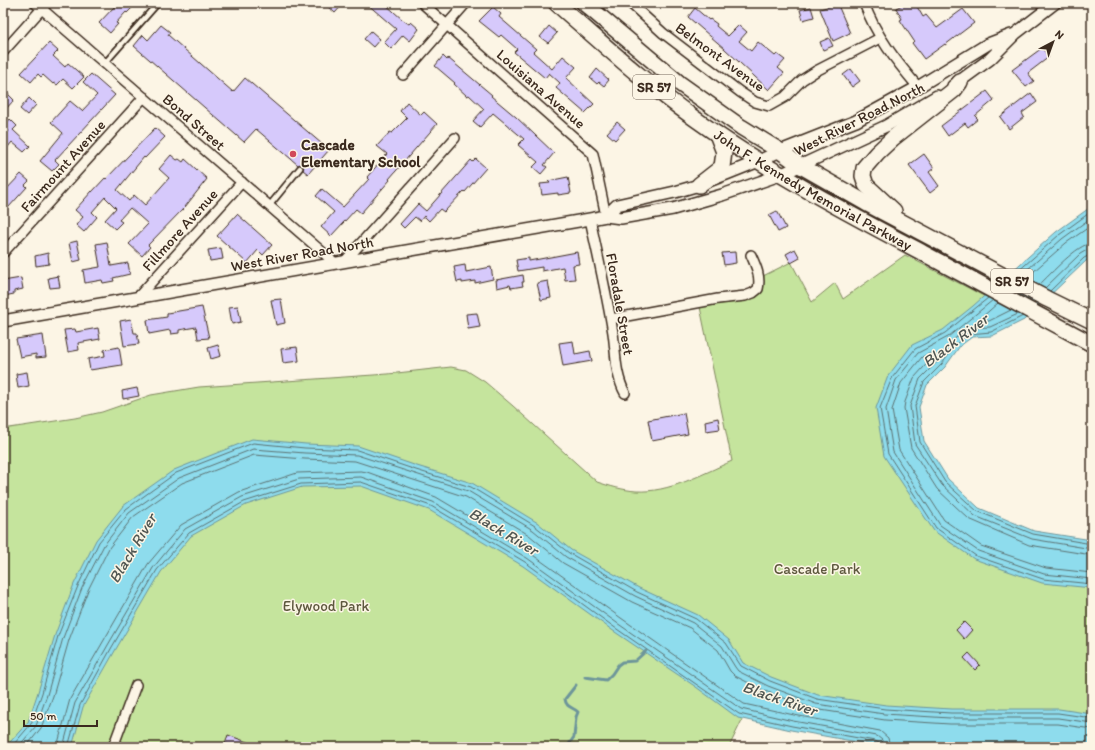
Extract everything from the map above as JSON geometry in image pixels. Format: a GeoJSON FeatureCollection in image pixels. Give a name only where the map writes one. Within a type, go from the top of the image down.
{"type":"FeatureCollection","features":[{"type":"Feature","properties":{"kind":"highway","name":"John F. Kennedy Memorial Parkway"},"geometry":{"type":"LineString","coordinates":[[556,3],[668,99],[717,134],[780,175],[843,211],[1092,344]]}},
{"type":"Feature","properties":{"kind":"highway","name":"John F. Kennedy Memorial Parkway"},"geometry":{"type":"LineString","coordinates":[[584,3],[679,83],[741,127],[801,166],[1048,299],[1092,321]]}},
{"type":"Feature","properties":{"kind":"highway"},"geometry":{"type":"LineString","coordinates":[[912,226],[866,185],[863,176],[864,168],[882,148],[954,90],[960,82]]}},
{"type":"Feature","properties":{"kind":"highway"},"geometry":{"type":"LineString","coordinates":[[699,185],[722,167],[724,152],[717,134]]}},
{"type":"Feature","properties":{"kind":"street","name":"Louisiana Avenue"},"geometry":{"type":"LineString","coordinates":[[422,3],[593,154],[606,216]]}},
{"type":"Feature","properties":{"kind":"street"},"geometry":{"type":"LineString","coordinates":[[403,75],[466,3]]}},
{"type":"Feature","properties":{"kind":"street","name":"Belmont Avenue"},"geometry":{"type":"LineString","coordinates":[[630,3],[663,33],[740,92],[755,102],[769,106],[785,97],[802,80],[816,71],[880,38]]}},
{"type":"Feature","properties":{"kind":"street"},"geometry":{"type":"LineString","coordinates":[[864,3],[880,38],[918,87]]}},
{"type":"Feature","properties":{"kind":"street","name":"West River Road North"},"geometry":{"type":"LineString","coordinates":[[3,321],[606,216],[621,218],[673,209],[722,195],[780,175],[886,126],[960,82],[990,59],[1015,34],[1055,3]]}},
{"type":"Feature","properties":{"kind":"street","name":"Bond Street"},"geometry":{"type":"LineString","coordinates":[[42,5],[105,63],[269,206],[340,262]]}},
{"type":"Feature","properties":{"kind":"street"},"geometry":{"type":"LineString","coordinates":[[3,52],[42,5]]}},
{"type":"Feature","properties":{"kind":"street","name":"West River Road North"},"geometry":{"type":"LineString","coordinates":[[606,216],[617,205],[699,185],[856,121],[918,87],[988,44],[1015,34]]}},
{"type":"Feature","properties":{"kind":"street","name":"Fairmount Avenue"},"geometry":{"type":"LineString","coordinates":[[3,254],[144,97]]}},
{"type":"Feature","properties":{"kind":"street"},"geometry":{"type":"LineString","coordinates":[[340,262],[455,138]]}},
{"type":"Feature","properties":{"kind":"street","name":"Fillmore Avenue"},"geometry":{"type":"LineString","coordinates":[[138,297],[242,182]]}},
{"type":"Feature","properties":{"kind":"street","name":"Floradale Street"},"geometry":{"type":"LineString","coordinates":[[590,219],[611,319],[618,375],[625,393]]}},
{"type":"Feature","properties":{"kind":"street"},"geometry":{"type":"LineString","coordinates":[[611,319],[753,294],[758,289],[759,280],[751,255]]}},
{"type":"Feature","properties":{"kind":"street"},"geometry":{"type":"LineString","coordinates":[[113,747],[136,686]]}},
{"type":"Feature","properties":{"kind":"lane"},"geometry":{"type":"LineString","coordinates":[[105,63],[158,3]]}},
{"type":"Feature","properties":{"kind":"lane"},"geometry":{"type":"LineString","coordinates":[[269,206],[300,168]]}},
{"type":"Feature","properties":{"kind":"green space","name":"Cascade Park"},"geometry":{"type":"Polygon","coordinates":[[[905,255],[1001,305],[940,347],[897,417],[945,510],[1092,564],[1092,734],[755,693],[729,747],[3,747],[3,429],[75,418],[102,412],[151,395],[199,387],[388,374],[451,367],[466,370],[485,382],[597,482],[616,488],[636,491],[661,489],[685,482],[732,461],[700,307],[752,298],[760,291],[763,276],[791,262],[812,302],[835,283],[843,299],[905,255]]]}},
{"type":"Feature","properties":{"kind":"water","name":"Black River"},"geometry":{"type":"Polygon","coordinates":[[[1092,206],[1092,257],[1024,320],[992,336],[972,337],[960,346],[945,367],[927,385],[919,407],[924,441],[948,479],[979,508],[1034,531],[1092,540],[1092,588],[1042,583],[974,559],[934,531],[884,456],[876,408],[888,376],[912,345],[943,330],[973,306],[1056,232],[1092,206]]]}},
{"type":"Feature","properties":{"kind":"water","name":"Black River"},"geometry":{"type":"Polygon","coordinates":[[[252,439],[306,444],[358,446],[472,483],[538,523],[571,550],[639,588],[698,615],[729,640],[743,663],[771,677],[818,695],[886,705],[951,709],[1059,709],[1092,714],[1092,747],[885,747],[791,730],[738,718],[523,566],[429,510],[361,486],[302,487],[246,505],[191,536],[161,572],[83,707],[72,747],[3,747],[11,741],[28,722],[55,635],[74,584],[96,540],[123,506],[174,470],[252,439]]]}},
{"type":"Feature","properties":{"kind":"building"},"geometry":{"type":"Polygon","coordinates":[[[116,3],[137,3],[116,23],[118,24],[110,33],[99,23],[114,7],[116,9],[119,6],[116,3]]]}},
{"type":"Feature","properties":{"kind":"building"},"geometry":{"type":"Polygon","coordinates":[[[324,3],[344,3],[335,13],[324,3]]]}},
{"type":"Feature","properties":{"kind":"building"},"geometry":{"type":"Polygon","coordinates":[[[366,3],[384,3],[403,20],[409,24],[411,22],[419,29],[410,41],[403,35],[391,49],[384,42],[396,29],[366,3]]]}},
{"type":"Feature","properties":{"kind":"building"},"geometry":{"type":"Polygon","coordinates":[[[829,3],[837,3],[850,33],[833,41],[820,9],[830,6],[829,3]]]}},
{"type":"Feature","properties":{"kind":"building"},"geometry":{"type":"Polygon","coordinates":[[[906,3],[915,3],[923,17],[926,15],[937,28],[963,9],[974,23],[924,59],[912,43],[914,41],[900,20],[902,19],[896,8],[906,3]]]}},
{"type":"Feature","properties":{"kind":"building"},"geometry":{"type":"Polygon","coordinates":[[[493,7],[501,14],[499,17],[536,49],[533,52],[552,69],[563,56],[576,67],[566,78],[594,104],[585,113],[556,88],[560,83],[549,73],[545,78],[514,52],[517,49],[501,35],[499,37],[479,21],[493,7]]]}},
{"type":"Feature","properties":{"kind":"building"},"geometry":{"type":"Polygon","coordinates":[[[811,7],[814,17],[803,20],[800,10],[811,7]]]}},
{"type":"Feature","properties":{"kind":"building"},"geometry":{"type":"Polygon","coordinates":[[[695,8],[709,20],[710,19],[717,24],[716,26],[728,36],[739,25],[747,32],[739,41],[751,51],[758,42],[775,56],[777,54],[785,60],[778,68],[784,73],[769,90],[688,17],[695,8]]]}},
{"type":"Feature","properties":{"kind":"building"},"geometry":{"type":"Polygon","coordinates":[[[161,25],[170,32],[168,35],[233,92],[245,78],[329,150],[308,174],[303,170],[303,165],[298,165],[256,129],[244,142],[134,46],[143,35],[148,40],[161,25]]]}},
{"type":"Feature","properties":{"kind":"building"},"geometry":{"type":"Polygon","coordinates":[[[549,26],[557,33],[548,43],[540,37],[549,26]]]}},
{"type":"Feature","properties":{"kind":"building"},"geometry":{"type":"Polygon","coordinates":[[[371,31],[380,39],[373,47],[364,39],[371,31]]]}},
{"type":"Feature","properties":{"kind":"building"},"geometry":{"type":"Polygon","coordinates":[[[829,38],[833,46],[823,50],[820,42],[829,38]]]}},
{"type":"Feature","properties":{"kind":"building"},"geometry":{"type":"Polygon","coordinates":[[[49,43],[58,51],[53,56],[65,67],[68,63],[84,77],[73,88],[63,79],[57,85],[54,83],[53,84],[43,75],[41,77],[38,74],[31,82],[21,73],[49,43]]]}},
{"type":"Feature","properties":{"kind":"building"},"geometry":{"type":"Polygon","coordinates":[[[1042,48],[1049,57],[1028,73],[1034,81],[1026,87],[1012,70],[1042,48]]]}},
{"type":"Feature","properties":{"kind":"building"},"geometry":{"type":"Polygon","coordinates":[[[443,56],[447,60],[448,58],[492,95],[491,96],[516,117],[554,153],[544,165],[547,167],[541,174],[533,167],[538,162],[518,145],[524,139],[493,113],[480,127],[473,121],[484,109],[469,95],[467,96],[454,84],[455,83],[435,66],[443,56]]]}},
{"type":"Feature","properties":{"kind":"building"},"geometry":{"type":"Polygon","coordinates":[[[597,69],[609,80],[604,86],[599,82],[597,84],[590,78],[597,69]]]}},
{"type":"Feature","properties":{"kind":"building"},"geometry":{"type":"Polygon","coordinates":[[[851,69],[860,81],[852,87],[843,75],[851,69]]]}},
{"type":"Feature","properties":{"kind":"building"},"geometry":{"type":"Polygon","coordinates":[[[91,74],[115,95],[55,160],[59,164],[52,171],[40,161],[63,133],[51,122],[70,101],[82,111],[97,95],[83,82],[91,74]]]}},
{"type":"Feature","properties":{"kind":"building"},"geometry":{"type":"Polygon","coordinates":[[[3,89],[14,100],[3,112],[3,89]]]}},
{"type":"Feature","properties":{"kind":"building"},"geometry":{"type":"Polygon","coordinates":[[[987,91],[994,100],[975,116],[978,119],[968,127],[965,123],[948,136],[941,126],[987,91]]]}},
{"type":"Feature","properties":{"kind":"building"},"geometry":{"type":"Polygon","coordinates":[[[1031,93],[1037,102],[1022,113],[1024,117],[1009,129],[1000,117],[1031,93]]]}},
{"type":"Feature","properties":{"kind":"building"},"geometry":{"type":"Polygon","coordinates":[[[29,98],[36,105],[27,115],[20,109],[29,98]]]}},
{"type":"Feature","properties":{"kind":"building"},"geometry":{"type":"Polygon","coordinates":[[[407,102],[421,115],[424,112],[437,124],[361,213],[356,209],[331,236],[321,227],[334,212],[316,196],[322,189],[343,207],[369,179],[367,177],[387,154],[377,146],[390,132],[392,133],[407,118],[400,111],[407,102]]]}},
{"type":"Feature","properties":{"kind":"building"},"geometry":{"type":"Polygon","coordinates":[[[10,119],[17,126],[13,130],[30,146],[24,152],[12,142],[3,153],[3,137],[9,131],[4,126],[10,119]]]}},
{"type":"Feature","properties":{"kind":"building"},"geometry":{"type":"Polygon","coordinates":[[[617,122],[625,129],[615,140],[607,133],[617,122]]]}},
{"type":"Feature","properties":{"kind":"building"},"geometry":{"type":"Polygon","coordinates":[[[155,128],[165,137],[145,158],[144,157],[117,190],[129,201],[134,195],[145,205],[169,178],[159,169],[171,155],[177,160],[179,159],[183,162],[185,159],[207,179],[185,207],[148,245],[150,247],[142,256],[129,244],[148,224],[130,208],[119,220],[122,222],[115,229],[105,220],[116,208],[105,197],[92,212],[97,217],[84,232],[76,225],[83,217],[75,210],[155,128]]]}},
{"type":"Feature","properties":{"kind":"building"},"geometry":{"type":"Polygon","coordinates":[[[924,154],[934,168],[929,172],[939,186],[930,193],[909,165],[924,154]]]}},
{"type":"Feature","properties":{"kind":"building"},"geometry":{"type":"Polygon","coordinates":[[[476,159],[486,168],[465,192],[464,191],[444,212],[440,209],[429,221],[424,216],[420,221],[415,217],[404,228],[400,224],[418,204],[426,211],[471,160],[473,162],[476,159]]]}},
{"type":"Feature","properties":{"kind":"building"},"geometry":{"type":"Polygon","coordinates":[[[21,174],[29,181],[25,185],[27,187],[8,208],[3,204],[3,193],[21,174]]]}},
{"type":"Feature","properties":{"kind":"building"},"geometry":{"type":"Polygon","coordinates":[[[568,177],[571,193],[542,195],[540,184],[550,183],[548,181],[568,177]]]}},
{"type":"Feature","properties":{"kind":"building"},"geometry":{"type":"Polygon","coordinates":[[[777,211],[786,228],[778,232],[769,215],[777,211]]]}},
{"type":"Feature","properties":{"kind":"building"},"geometry":{"type":"Polygon","coordinates":[[[237,214],[272,245],[263,255],[258,250],[247,263],[217,236],[237,214]]]}},
{"type":"Feature","properties":{"kind":"building"},"geometry":{"type":"Polygon","coordinates":[[[77,241],[81,260],[73,262],[69,243],[77,241]]]}},
{"type":"Feature","properties":{"kind":"building"},"geometry":{"type":"Polygon","coordinates":[[[107,242],[111,266],[128,263],[130,274],[113,278],[114,281],[103,283],[102,280],[85,283],[83,270],[100,267],[96,244],[107,242]]]}},
{"type":"Feature","properties":{"kind":"building"},"geometry":{"type":"Polygon","coordinates":[[[221,248],[223,259],[210,261],[208,250],[221,248]]]}},
{"type":"Feature","properties":{"kind":"building"},"geometry":{"type":"Polygon","coordinates":[[[795,249],[800,258],[791,263],[786,254],[795,249]]]}},
{"type":"Feature","properties":{"kind":"building"},"geometry":{"type":"Polygon","coordinates":[[[577,252],[579,264],[573,265],[575,279],[565,280],[563,267],[542,271],[542,267],[518,271],[516,260],[529,258],[529,261],[577,252]]]}},
{"type":"Feature","properties":{"kind":"building"},"geometry":{"type":"Polygon","coordinates":[[[735,252],[736,263],[724,265],[722,253],[735,252]]]}},
{"type":"Feature","properties":{"kind":"building"},"geometry":{"type":"Polygon","coordinates":[[[48,253],[49,264],[36,266],[35,256],[48,253]]]}},
{"type":"Feature","properties":{"kind":"building"},"geometry":{"type":"Polygon","coordinates":[[[465,265],[466,272],[491,267],[493,279],[475,283],[475,281],[462,283],[462,281],[457,282],[454,267],[465,265]]]}},
{"type":"Feature","properties":{"kind":"building"},"geometry":{"type":"Polygon","coordinates":[[[523,275],[523,286],[511,288],[510,285],[497,288],[496,280],[523,275]]]}},
{"type":"Feature","properties":{"kind":"building"},"geometry":{"type":"Polygon","coordinates":[[[58,276],[60,287],[50,288],[48,278],[58,276]]]}},
{"type":"Feature","properties":{"kind":"building"},"geometry":{"type":"Polygon","coordinates":[[[21,278],[23,289],[14,291],[14,294],[4,296],[3,281],[21,278]]]}},
{"type":"Feature","properties":{"kind":"building"},"geometry":{"type":"Polygon","coordinates":[[[548,281],[551,298],[541,300],[537,283],[548,281]]]}},
{"type":"Feature","properties":{"kind":"building"},"geometry":{"type":"Polygon","coordinates":[[[281,299],[285,323],[276,325],[271,300],[281,299]]]}},
{"type":"Feature","properties":{"kind":"building"},"geometry":{"type":"Polygon","coordinates":[[[238,306],[241,322],[232,324],[229,307],[238,306]]]}},
{"type":"Feature","properties":{"kind":"building"},"geometry":{"type":"Polygon","coordinates":[[[202,307],[209,338],[198,339],[196,327],[179,330],[179,333],[171,334],[170,330],[149,334],[147,320],[167,317],[167,313],[202,307]]]}},
{"type":"Feature","properties":{"kind":"building"},"geometry":{"type":"Polygon","coordinates":[[[477,313],[480,327],[468,329],[466,314],[477,313]]]}},
{"type":"Feature","properties":{"kind":"building"},"geometry":{"type":"Polygon","coordinates":[[[131,319],[134,333],[137,333],[139,344],[124,346],[120,321],[131,319]]]}},
{"type":"Feature","properties":{"kind":"building"},"geometry":{"type":"Polygon","coordinates":[[[98,328],[100,339],[78,343],[79,350],[68,352],[64,330],[75,329],[76,332],[98,328]]]}},
{"type":"Feature","properties":{"kind":"building"},"geometry":{"type":"Polygon","coordinates":[[[43,335],[46,357],[36,358],[36,354],[20,357],[16,339],[43,335]]]}},
{"type":"Feature","properties":{"kind":"building"},"geometry":{"type":"Polygon","coordinates":[[[573,341],[575,354],[590,351],[592,361],[563,366],[559,343],[573,341]]]}},
{"type":"Feature","properties":{"kind":"building"},"geometry":{"type":"Polygon","coordinates":[[[218,345],[221,356],[211,359],[208,348],[218,345]]]}},
{"type":"Feature","properties":{"kind":"building"},"geometry":{"type":"Polygon","coordinates":[[[119,347],[122,365],[90,370],[88,359],[105,356],[104,350],[119,347]]]}},
{"type":"Feature","properties":{"kind":"building"},"geometry":{"type":"Polygon","coordinates":[[[297,347],[299,361],[283,363],[281,349],[297,347]]]}},
{"type":"Feature","properties":{"kind":"building"},"geometry":{"type":"Polygon","coordinates":[[[27,372],[29,386],[18,388],[16,374],[27,372]]]}},
{"type":"Feature","properties":{"kind":"building"},"geometry":{"type":"Polygon","coordinates":[[[137,388],[139,396],[123,399],[122,391],[137,388]]]}},
{"type":"Feature","properties":{"kind":"building"},"geometry":{"type":"Polygon","coordinates":[[[684,413],[688,434],[652,441],[648,420],[684,413]]]}},
{"type":"Feature","properties":{"kind":"building"},"geometry":{"type":"Polygon","coordinates":[[[718,418],[720,429],[706,431],[705,421],[718,418]]]}},
{"type":"Feature","properties":{"kind":"building"},"geometry":{"type":"Polygon","coordinates":[[[964,622],[972,630],[964,639],[956,630],[964,622]]]}},
{"type":"Feature","properties":{"kind":"building"},"geometry":{"type":"Polygon","coordinates":[[[969,653],[980,665],[975,670],[964,658],[969,653]]]}},
{"type":"Feature","properties":{"kind":"building"},"geometry":{"type":"Polygon","coordinates":[[[228,735],[258,747],[235,747],[225,743],[228,735]]]}},
{"type":"Feature","properties":{"kind":"waterway"},"geometry":{"type":"LineString","coordinates":[[585,677],[606,680],[622,662],[635,661],[646,651]]}},
{"type":"Feature","properties":{"kind":"waterway"},"geometry":{"type":"LineString","coordinates":[[567,747],[574,737],[578,712],[568,706],[565,699],[576,685]]}},
{"type":"Feature","properties":{"kind":"place","name":"Cascade Elementary School"},"geometry":{"type":"Point","coordinates":[293,154]}},
{"type":"Feature","properties":{"kind":"park label","name":"Elywood Park"},"geometry":{"type":"Point","coordinates":[326,606]}}]}
